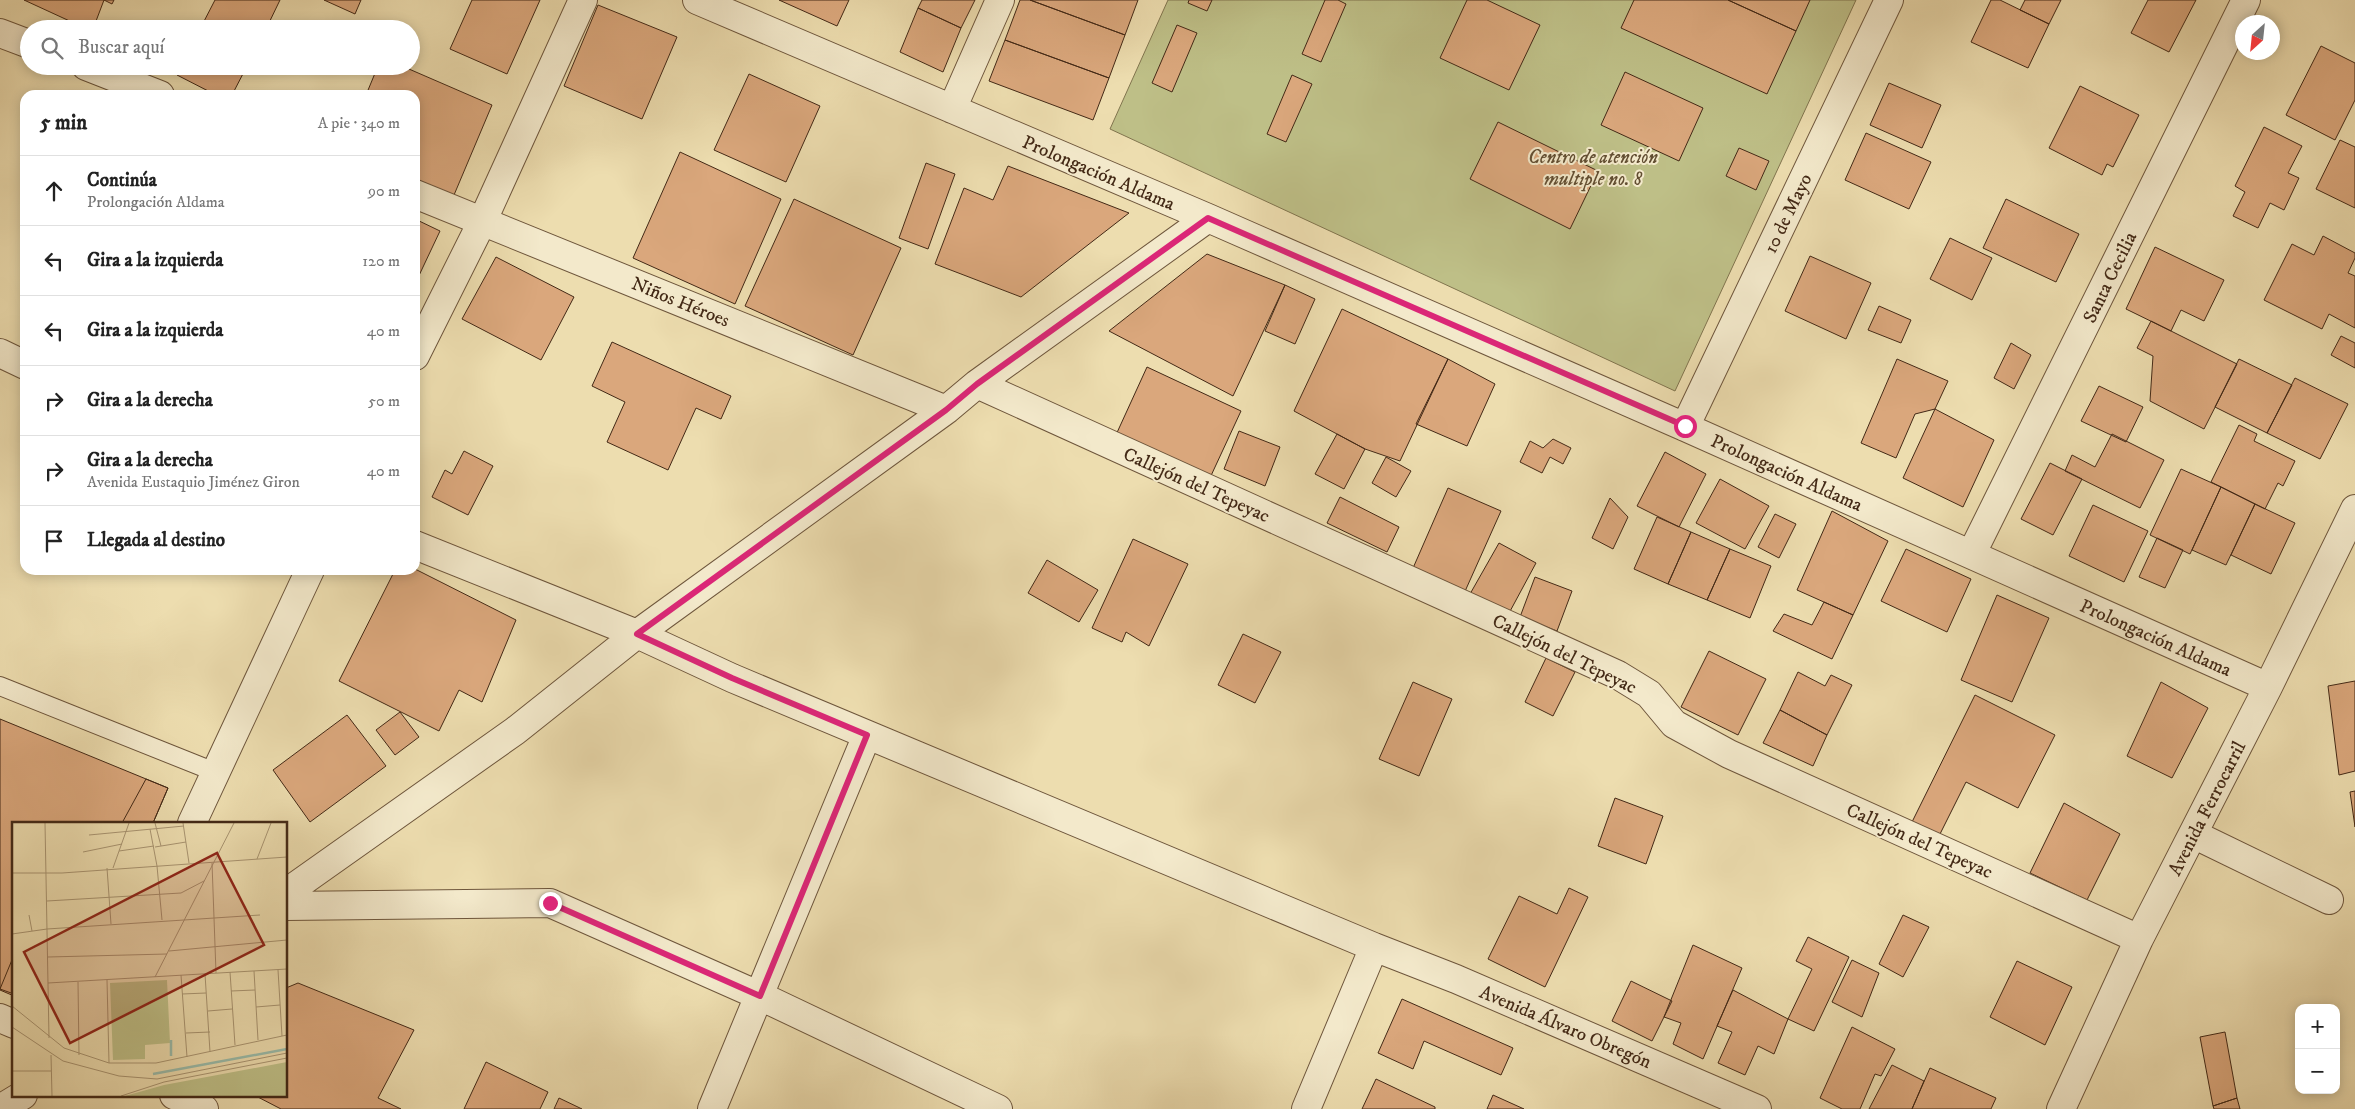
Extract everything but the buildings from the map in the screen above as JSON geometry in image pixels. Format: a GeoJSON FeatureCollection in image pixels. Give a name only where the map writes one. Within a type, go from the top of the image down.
{"type":"FeatureCollection","features":[{"type":"Feature","properties":{"kind":"street"},"geometry":{"type":"LineString","coordinates":[[420,346],[483,220],[583,0]]}},
{"type":"Feature","properties":{"kind":"street"},"geometry":{"type":"LineString","coordinates":[[952,109],[1000,0]]}},
{"type":"Feature","properties":{"kind":"street","name":"10 de Mayo"},"geometry":{"type":"LineString","coordinates":[[1685,426],[1889,0]]}},
{"type":"Feature","properties":{"kind":"street","name":"Santa Cecilia"},"geometry":{"type":"LineString","coordinates":[[1972,553],[2246,0]]}},
{"type":"Feature","properties":{"kind":"street","name":"Prolongación Aldama"},"geometry":{"type":"LineString","coordinates":[[703,1],[1685,426],[2268,687]]}},
{"type":"Feature","properties":{"kind":"street"},"geometry":{"type":"LineString","coordinates":[[0,33],[20,41]]}},
{"type":"Feature","properties":{"kind":"street"},"geometry":{"type":"LineString","coordinates":[[109,75],[147,90]]}},
{"type":"Feature","properties":{"kind":"street","name":"Niños Héroes"},"geometry":{"type":"LineString","coordinates":[[420,196],[946,410]]}},
{"type":"Feature","properties":{"kind":"street"},"geometry":{"type":"LineString","coordinates":[[288,892],[515,731],[637,634],[946,410],[977,384],[1208,218]]}},
{"type":"Feature","properties":{"kind":"street"},"geometry":{"type":"LineString","coordinates":[[0,354],[20,363]]}},
{"type":"Feature","properties":{"kind":"street","name":"Callejón del Tepeyac"},"geometry":{"type":"LineString","coordinates":[[977,384],[1618,675],[1649,694],[1674,724],[1729,754],[2139,939]]}},
{"type":"Feature","properties":{"kind":"street","name":"Avenida Ferrocarril"},"geometry":{"type":"LineString","coordinates":[[2061,1109],[2139,939],[2268,687],[2355,509]]}},
{"type":"Feature","properties":{"kind":"street","name":"Avenida Álvaro Obregón"},"geometry":{"type":"LineString","coordinates":[[420,547],[637,634],[732,678],[867,735],[1374,947],[1456,978],[1756,1109]]}},
{"type":"Feature","properties":{"kind":"street"},"geometry":{"type":"LineString","coordinates":[[192,822],[308,575]]}},
{"type":"Feature","properties":{"kind":"street"},"geometry":{"type":"LineString","coordinates":[[712,1109],[867,735]]}},
{"type":"Feature","properties":{"kind":"street"},"geometry":{"type":"LineString","coordinates":[[2193,834],[2328,900]]}},
{"type":"Feature","properties":{"kind":"street"},"geometry":{"type":"LineString","coordinates":[[288,906],[550,903],[760,996],[998,1109]]}},
{"type":"Feature","properties":{"kind":"street"},"geometry":{"type":"LineString","coordinates":[[1306,1109],[1374,947]]}},
{"type":"Feature","properties":{"kind":"street"},"geometry":{"type":"LineString","coordinates":[[0,1018],[12,1023]]}},
{"type":"Feature","properties":{"kind":"street"},"geometry":{"type":"LineString","coordinates":[[0,1109],[21,1096]]}},
{"type":"Feature","properties":{"kind":"street"},"geometry":{"type":"LineString","coordinates":[[176,1096],[204,1109]]}},
{"type":"Feature","properties":{"kind":"lane"},"geometry":{"type":"LineString","coordinates":[[0,686],[215,772]]}},
{"type":"Feature","properties":{"kind":"green space","name":"Centro de atención multiple no. 8"},"geometry":{"type":"Polygon","coordinates":[[[1168,0],[1856,0],[1675,391],[1110,129],[1168,0]]]}},
{"type":"Feature","properties":{"kind":"route"},"geometry":{"type":"LineString","coordinates":[[550,903],[760,996],[867,735],[732,678],[637,634],[946,410],[977,384],[1208,218],[1685,426]]}}]}
